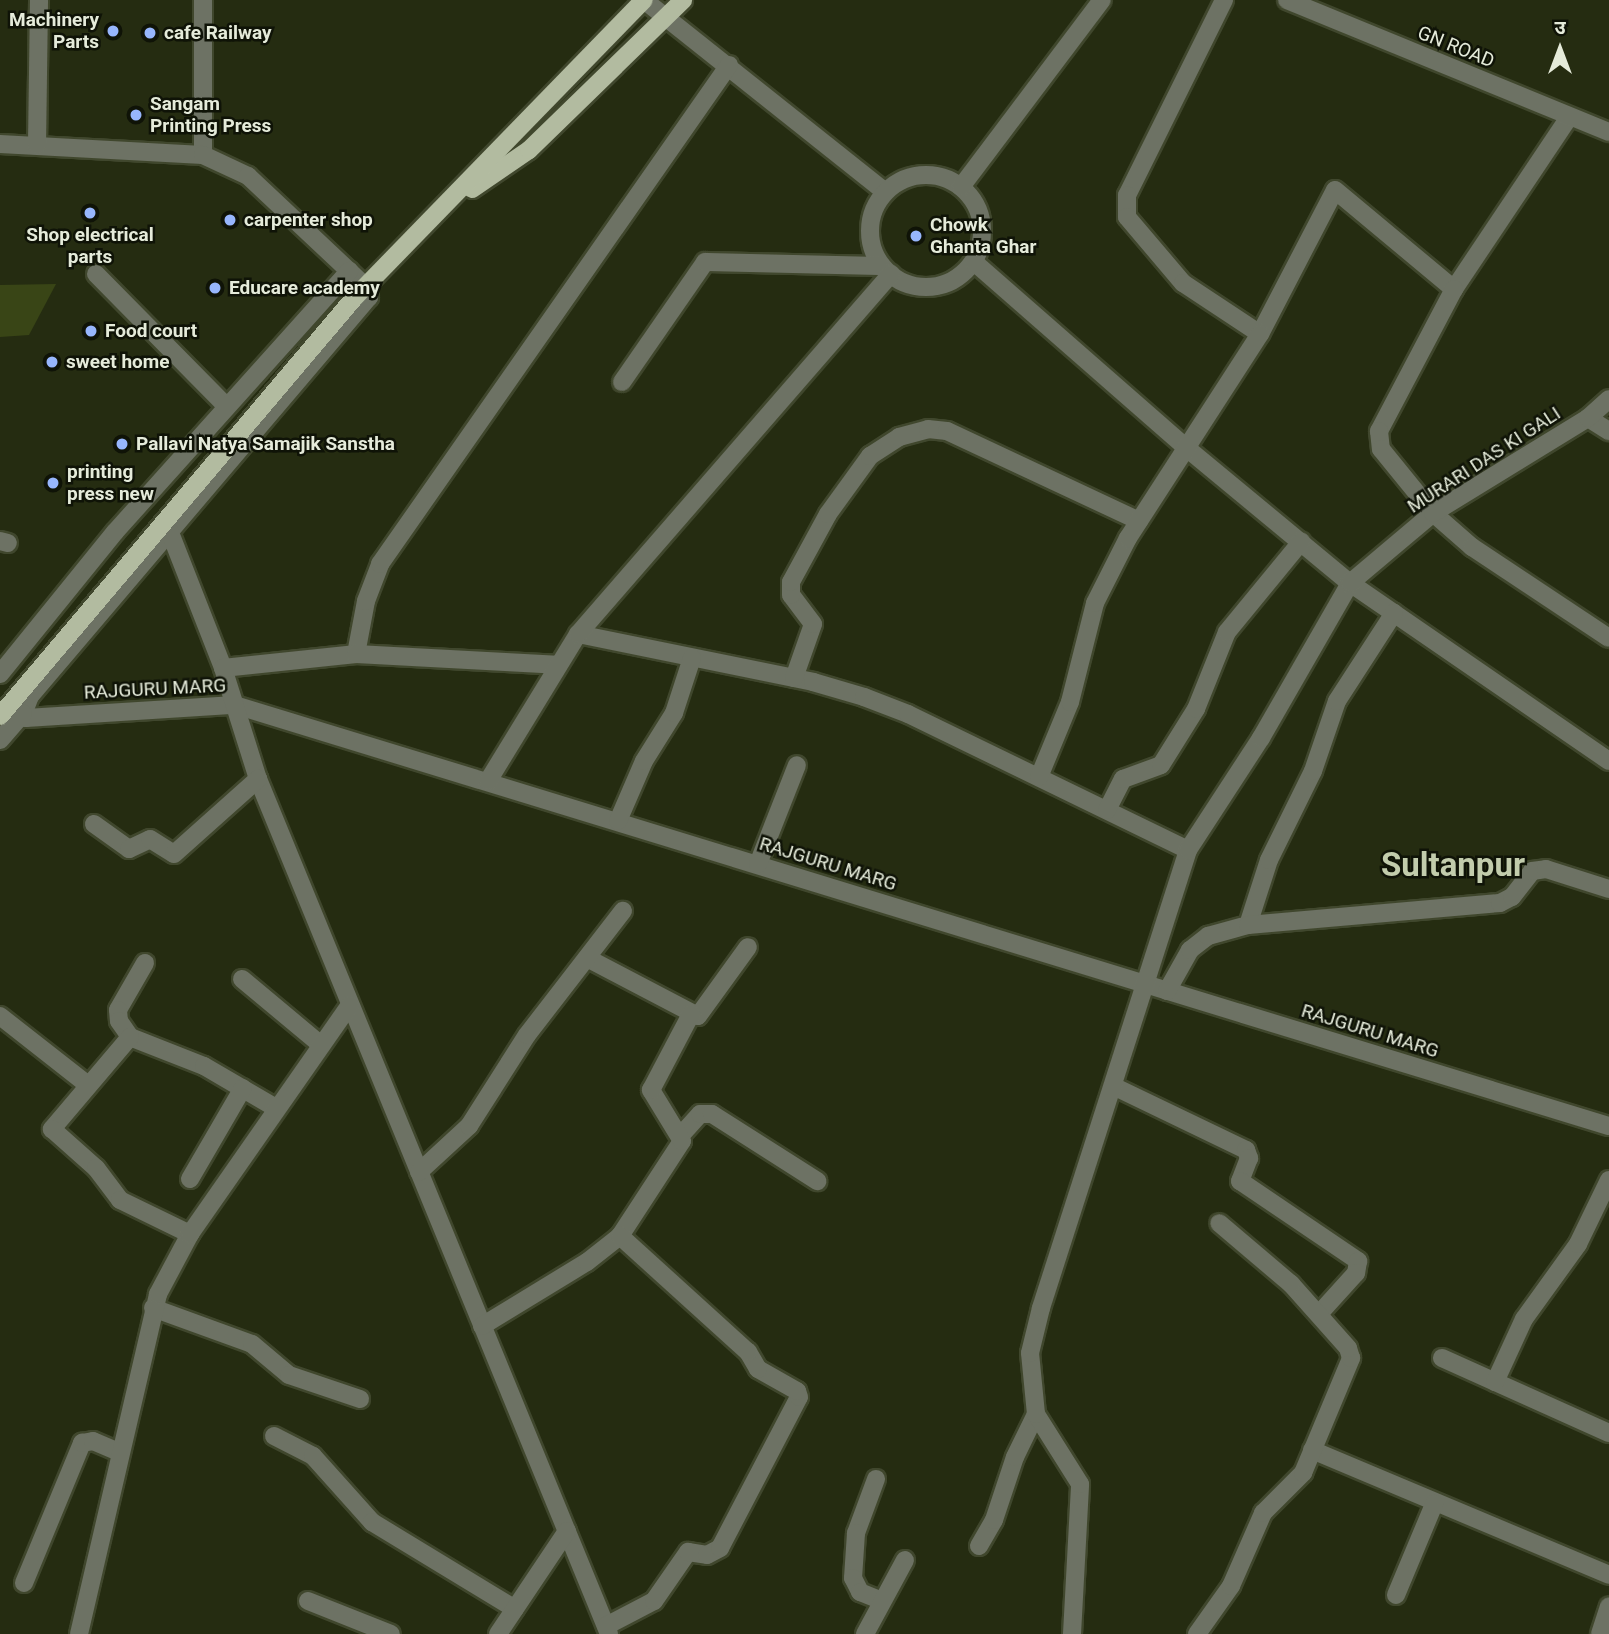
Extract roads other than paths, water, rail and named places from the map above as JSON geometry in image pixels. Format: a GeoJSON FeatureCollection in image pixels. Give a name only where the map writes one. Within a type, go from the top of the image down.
{"type":"FeatureCollection","features":[{"type":"Feature","properties":{"kind":"main road"},"geometry":{"type":"LineString","coordinates":[[0,716],[360,291],[448,204],[644,0]]}},
{"type":"Feature","properties":{"kind":"main road"},"geometry":{"type":"LineString","coordinates":[[448,204],[529,150],[683,0]]}},
{"type":"Feature","properties":{"kind":"street"},"geometry":{"type":"LineString","coordinates":[[37,145],[39,0]]}},
{"type":"Feature","properties":{"kind":"street"},"geometry":{"type":"LineString","coordinates":[[203,0],[204,155]]}},
{"type":"Feature","properties":{"kind":"street"},"geometry":{"type":"LineString","coordinates":[[644,0],[729,65],[885,192]]}},
{"type":"Feature","properties":{"kind":"street"},"geometry":{"type":"LineString","coordinates":[[961,187],[1101,0]]}},
{"type":"Feature","properties":{"kind":"street"},"geometry":{"type":"LineString","coordinates":[[1224,0],[1127,195],[1127,217],[1183,283],[1260,334]]}},
{"type":"Feature","properties":{"kind":"street","name":"GN ROAD"},"geometry":{"type":"LineString","coordinates":[[1287,0],[1609,132]]}},
{"type":"Feature","properties":{"kind":"street"},"geometry":{"type":"LineString","coordinates":[[356,654],[366,601],[380,564],[729,65]]}},
{"type":"Feature","properties":{"kind":"street"},"geometry":{"type":"LineString","coordinates":[[1569,117],[1454,289],[1378,441],[1433,513],[1472,547],[1609,638]]}},
{"type":"Feature","properties":{"kind":"street"},"geometry":{"type":"LineString","coordinates":[[0,144],[204,155],[247,176],[349,271],[367,304],[169,530],[30,696],[24,716],[0,740]]}},
{"type":"Feature","properties":{"kind":"street"},"geometry":{"type":"LineString","coordinates":[[936,175],[961,187],[978,208],[983,236],[974,262],[954,280],[929,288],[902,283],[886,270],[870,242],[871,215],[885,192],[908,177],[936,175]]}},
{"type":"Feature","properties":{"kind":"street"},"geometry":{"type":"LineString","coordinates":[[1039,777],[1070,702],[1089,618],[1139,522],[1189,450],[1260,334],[1335,190],[1454,289]]}},
{"type":"Feature","properties":{"kind":"street"},"geometry":{"type":"LineString","coordinates":[[622,382],[705,262],[886,270]]}},
{"type":"Feature","properties":{"kind":"street"},"geometry":{"type":"LineString","coordinates":[[974,262],[1189,450],[1350,583],[1609,761]]}},
{"type":"Feature","properties":{"kind":"street"},"geometry":{"type":"LineString","coordinates":[[488,781],[557,665],[578,635],[886,270]]}},
{"type":"Feature","properties":{"kind":"street"},"geometry":{"type":"LineString","coordinates":[[0,674],[226,405],[349,271]]}},
{"type":"Feature","properties":{"kind":"street"},"geometry":{"type":"LineString","coordinates":[[96,274],[226,405]]}},
{"type":"Feature","properties":{"kind":"street","name":"MURARI DAS KI GALI"},"geometry":{"type":"LineString","coordinates":[[1036,1414],[1030,1353],[1041,1308],[1188,850],[1261,737],[1350,583],[1433,513],[1588,418],[1609,399]]}},
{"type":"Feature","properties":{"kind":"street"},"geometry":{"type":"LineString","coordinates":[[1588,418],[1609,430]]}},
{"type":"Feature","properties":{"kind":"street"},"geometry":{"type":"LineString","coordinates":[[794,678],[813,624],[791,595],[791,582],[828,514],[870,456],[899,437],[928,429],[947,431],[1139,522]]}},
{"type":"Feature","properties":{"kind":"street"},"geometry":{"type":"LineString","coordinates":[[169,530],[223,668],[258,779],[608,1630],[654,1601],[688,1552],[707,1555],[720,1548],[799,1397],[797,1391],[755,1366],[748,1352],[620,1236]]}},
{"type":"Feature","properties":{"kind":"street"},"geometry":{"type":"LineString","coordinates":[[1107,810],[1123,779],[1161,765],[1196,709],[1227,632],[1301,542]]}},
{"type":"Feature","properties":{"kind":"street"},"geometry":{"type":"LineString","coordinates":[[1248,925],[1266,868],[1313,771],[1337,701],[1394,613]]}},
{"type":"Feature","properties":{"kind":"street"},"geometry":{"type":"LineString","coordinates":[[578,635],[794,678],[908,714],[1188,850]]}},
{"type":"Feature","properties":{"kind":"street"},"geometry":{"type":"LineString","coordinates":[[223,668],[356,654],[557,665]]}},
{"type":"Feature","properties":{"kind":"street"},"geometry":{"type":"LineString","coordinates":[[618,821],[644,761],[677,706],[692,658]]}},
{"type":"Feature","properties":{"kind":"street","name":"RAJGURU MARG"},"geometry":{"type":"LineString","coordinates":[[24,716],[234,705],[1609,1126]]}},
{"type":"Feature","properties":{"kind":"street"},"geometry":{"type":"LineString","coordinates":[[758,864],[797,765]]}},
{"type":"Feature","properties":{"kind":"street"},"geometry":{"type":"LineString","coordinates":[[94,824],[129,849],[150,839],[174,854],[258,779]]}},
{"type":"Feature","properties":{"kind":"street"},"geometry":{"type":"LineString","coordinates":[[1167,991],[1199,943],[1208,936],[1248,925],[1500,903],[1513,897],[1532,871],[1546,869],[1609,889]]}},
{"type":"Feature","properties":{"kind":"street"},"geometry":{"type":"LineString","coordinates":[[419,1172],[470,1126],[527,1035],[623,911]]}},
{"type":"Feature","properties":{"kind":"street"},"geometry":{"type":"LineString","coordinates":[[587,958],[691,1014],[705,1013],[748,947]]}},
{"type":"Feature","properties":{"kind":"street"},"geometry":{"type":"LineString","coordinates":[[145,963],[118,1010],[119,1021],[131,1037],[193,1060],[276,1108]]}},
{"type":"Feature","properties":{"kind":"street"},"geometry":{"type":"LineString","coordinates":[[242,979],[320,1044]]}},
{"type":"Feature","properties":{"kind":"street"},"geometry":{"type":"LineString","coordinates":[[79,1634],[153,1308],[190,1234],[320,1044],[350,1005]]}},
{"type":"Feature","properties":{"kind":"street"},"geometry":{"type":"LineString","coordinates":[[682,1134],[651,1090],[691,1014]]}},
{"type":"Feature","properties":{"kind":"street"},"geometry":{"type":"LineString","coordinates":[[0,1016],[88,1085]]}},
{"type":"Feature","properties":{"kind":"street"},"geometry":{"type":"LineString","coordinates":[[131,1037],[53,1125],[54,1133],[96,1168],[120,1200],[190,1234]]}},
{"type":"Feature","properties":{"kind":"street"},"geometry":{"type":"LineString","coordinates":[[1112,1086],[1246,1150],[1250,1158],[1240,1181],[1358,1261],[1356,1273],[1318,1314]]}},
{"type":"Feature","properties":{"kind":"street"},"geometry":{"type":"LineString","coordinates":[[190,1179],[243,1088]]}},
{"type":"Feature","properties":{"kind":"street"},"geometry":{"type":"LineString","coordinates":[[482,1326],[587,1262],[620,1236],[680,1145],[682,1134],[700,1114],[712,1114],[817,1181]]}},
{"type":"Feature","properties":{"kind":"street"},"geometry":{"type":"LineString","coordinates":[[1495,1382],[1524,1319],[1578,1244],[1609,1180]]}},
{"type":"Feature","properties":{"kind":"street"},"geometry":{"type":"LineString","coordinates":[[1197,1634],[1231,1586],[1263,1513],[1297,1483],[1351,1358],[1318,1314],[1278,1271],[1219,1223]]}},
{"type":"Feature","properties":{"kind":"street"},"geometry":{"type":"LineString","coordinates":[[153,1308],[252,1344],[289,1375],[360,1399]]}},
{"type":"Feature","properties":{"kind":"street"},"geometry":{"type":"LineString","coordinates":[[1442,1358],[1609,1433]]}},
{"type":"Feature","properties":{"kind":"street"},"geometry":{"type":"LineString","coordinates":[[979,1546],[994,1520],[1015,1457],[1036,1414]]}},
{"type":"Feature","properties":{"kind":"street"},"geometry":{"type":"LineString","coordinates":[[1036,1414],[1080,1484],[1072,1634]]}},
{"type":"Feature","properties":{"kind":"street"},"geometry":{"type":"LineString","coordinates":[[274,1436],[313,1456],[372,1522],[515,1609]]}},
{"type":"Feature","properties":{"kind":"street"},"geometry":{"type":"LineString","coordinates":[[24,1583],[82,1443],[93,1441],[119,1452]]}},
{"type":"Feature","properties":{"kind":"street"},"geometry":{"type":"LineString","coordinates":[[1312,1450],[1434,1504],[1609,1575]]}},
{"type":"Feature","properties":{"kind":"street"},"geometry":{"type":"LineString","coordinates":[[876,1479],[856,1533],[853,1578],[860,1591],[880,1600]]}},
{"type":"Feature","properties":{"kind":"street"},"geometry":{"type":"LineString","coordinates":[[1396,1595],[1434,1504]]}},
{"type":"Feature","properties":{"kind":"street"},"geometry":{"type":"LineString","coordinates":[[498,1634],[567,1531]]}},
{"type":"Feature","properties":{"kind":"street"},"geometry":{"type":"LineString","coordinates":[[865,1634],[880,1600],[905,1560]]}},
{"type":"Feature","properties":{"kind":"street"},"geometry":{"type":"LineString","coordinates":[[309,1601],[391,1634]]}},
{"type":"Feature","properties":{"kind":"street"},"geometry":{"type":"LineString","coordinates":[[1601,1634],[1609,1606]]}},
{"type":"Feature","properties":{"kind":"place","name":"Machinery Parts"},"geometry":{"type":"Point","coordinates":[113,31]}},
{"type":"Feature","properties":{"kind":"place","name":"cafe Railway"},"geometry":{"type":"Point","coordinates":[150,33]}},
{"type":"Feature","properties":{"kind":"place","name":"Sangam Printing Press"},"geometry":{"type":"Point","coordinates":[136,115]}},
{"type":"Feature","properties":{"kind":"place","name":"Shop electrical parts"},"geometry":{"type":"Point","coordinates":[90,213]}},
{"type":"Feature","properties":{"kind":"place","name":"carpenter shop"},"geometry":{"type":"Point","coordinates":[230,220]}},
{"type":"Feature","properties":{"kind":"place","name":"Chowk Ghanta Ghar"},"geometry":{"type":"Point","coordinates":[916,236]}},
{"type":"Feature","properties":{"kind":"place","name":"Educare academy"},"geometry":{"type":"Point","coordinates":[215,288]}},
{"type":"Feature","properties":{"kind":"place","name":"Food court"},"geometry":{"type":"Point","coordinates":[91,331]}},
{"type":"Feature","properties":{"kind":"place","name":"sweet home"},"geometry":{"type":"Point","coordinates":[52,362]}},
{"type":"Feature","properties":{"kind":"place","name":"Pallavi Natya Samajik Sanstha"},"geometry":{"type":"Point","coordinates":[122,444]}},
{"type":"Feature","properties":{"kind":"place","name":"printing press new"},"geometry":{"type":"Point","coordinates":[53,483]}},
{"type":"Feature","properties":{"kind":"district","name":"Sultanpur"},"geometry":{"type":"Point","coordinates":[1453,865]}}]}
